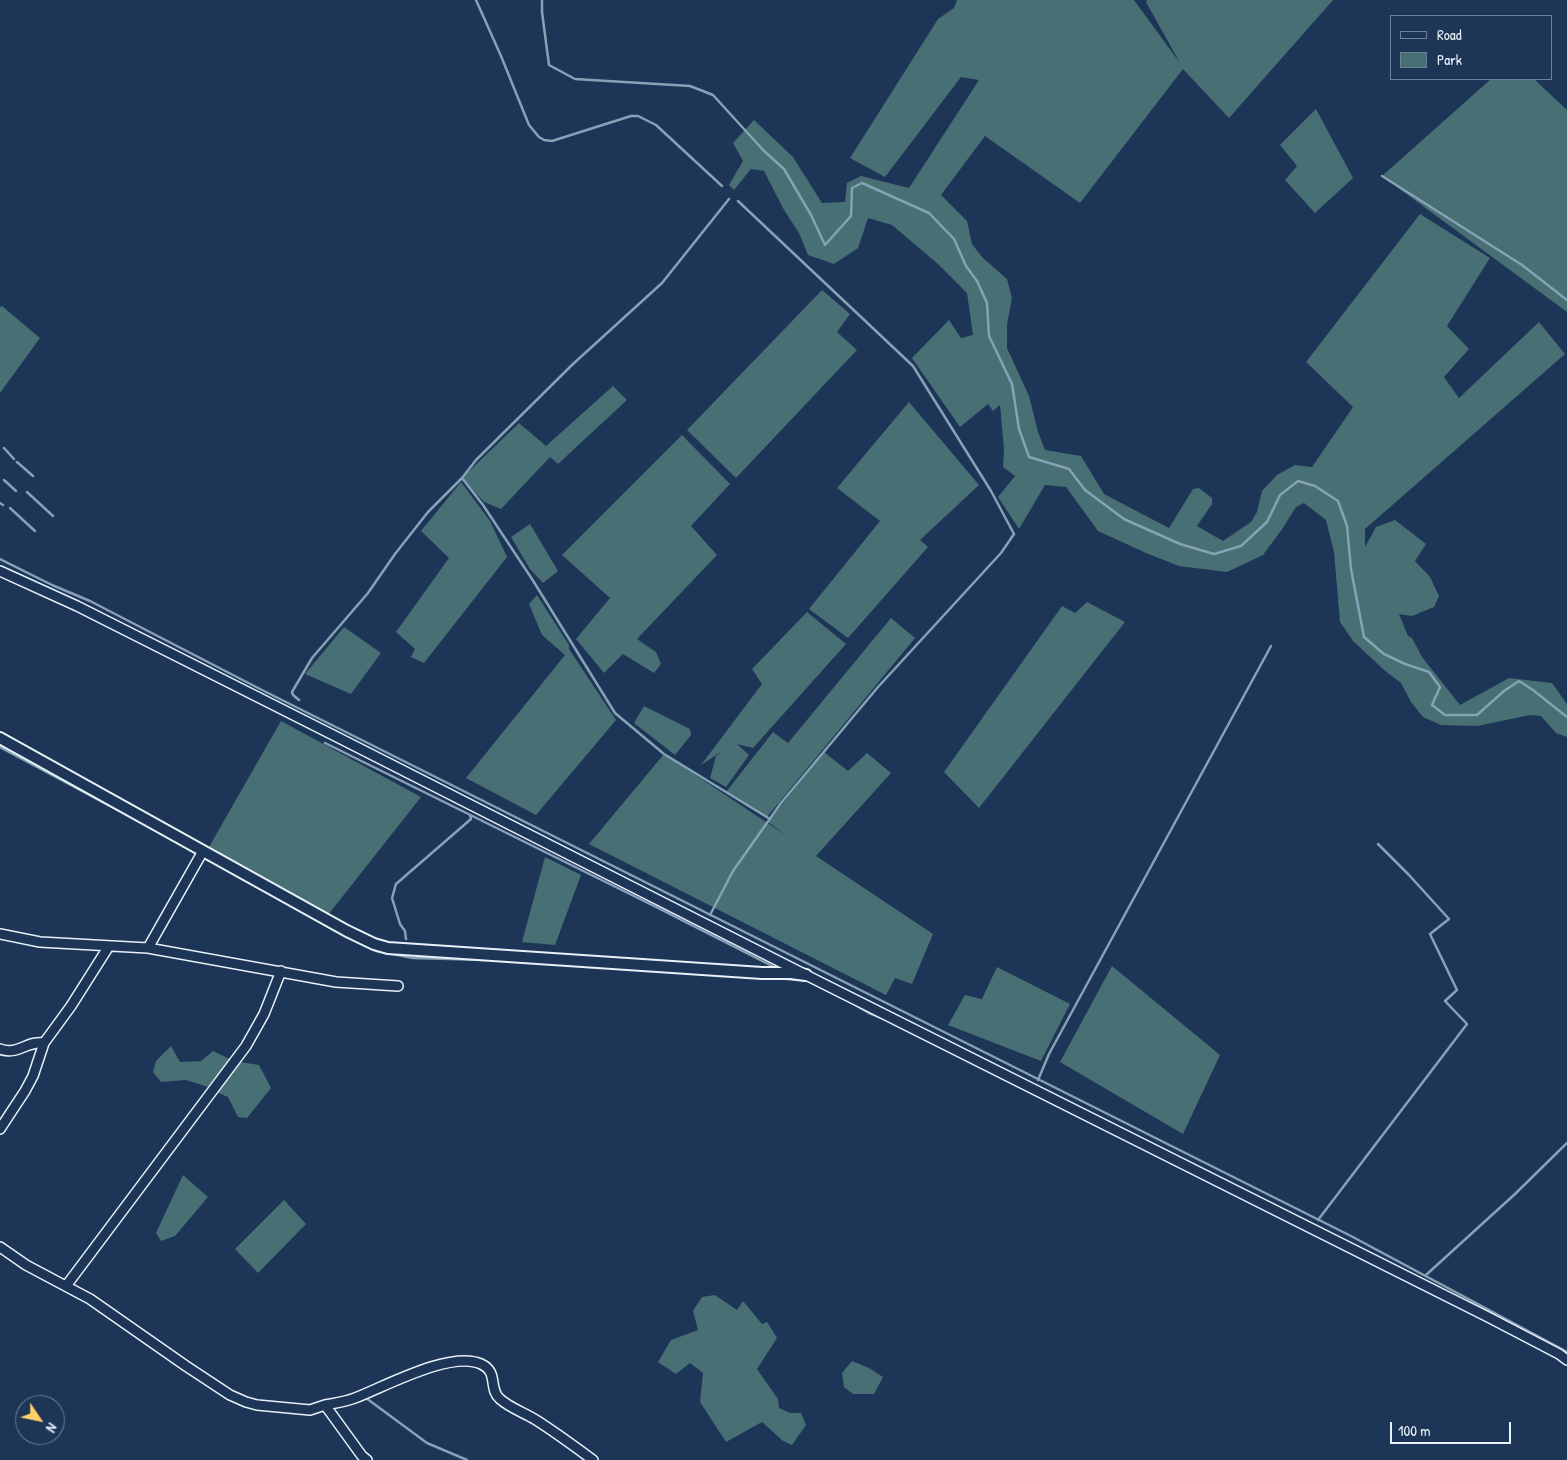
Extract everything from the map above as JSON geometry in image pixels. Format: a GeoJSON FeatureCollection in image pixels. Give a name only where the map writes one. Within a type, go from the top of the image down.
{"type":"FeatureCollection","features":[{"type":"Feature","properties":{"kind":"street"},"geometry":{"type":"LineString","coordinates":[[0,571],[77,606],[1488,1317],[1567,1360]]}},
{"type":"Feature","properties":{"kind":"street"},"geometry":{"type":"LineString","coordinates":[[0,738],[89,786],[203,852],[374,944],[388,948],[762,973],[792,972],[806,975]]}},
{"type":"Feature","properties":{"kind":"street"},"geometry":{"type":"LineString","coordinates":[[148,948],[203,852]]}},
{"type":"Feature","properties":{"kind":"street"},"geometry":{"type":"LineString","coordinates":[[0,934],[40,942],[148,948],[336,982],[398,986]]}},
{"type":"Feature","properties":{"kind":"street"},"geometry":{"type":"LineString","coordinates":[[0,1129],[33,1076],[44,1043],[75,1000],[109,946]]}},
{"type":"Feature","properties":{"kind":"street"},"geometry":{"type":"LineString","coordinates":[[66,1286],[246,1046],[264,1014],[280,971]]}},
{"type":"Feature","properties":{"kind":"street"},"geometry":{"type":"LineString","coordinates":[[0,1049],[11,1052],[38,1042],[44,1043]]}},
{"type":"Feature","properties":{"kind":"street"},"geometry":{"type":"LineString","coordinates":[[0,1247],[26,1265],[90,1299],[186,1366],[238,1399],[257,1405],[310,1410],[352,1399],[422,1370],[464,1360],[483,1364],[490,1370],[496,1395],[501,1400],[537,1421],[592,1460]]}},
{"type":"Feature","properties":{"kind":"street"},"geometry":{"type":"LineString","coordinates":[[325,1405],[362,1456],[367,1460]]}},
{"type":"Feature","properties":{"kind":"green space"},"geometry":{"type":"Polygon","coordinates":[[[957,0],[1134,0],[1180,63],[1146,2],[1147,0],[1333,0],[1229,118],[1183,69],[1080,203],[985,136],[941,195],[967,221],[972,244],[982,257],[1007,279],[1012,298],[1007,325],[1007,348],[1029,396],[1038,432],[1045,450],[1081,456],[1104,494],[1169,528],[1193,489],[1199,488],[1212,498],[1212,504],[1197,526],[1223,541],[1251,522],[1257,512],[1262,491],[1277,475],[1295,465],[1312,467],[1353,407],[1306,362],[1420,214],[1490,258],[1447,326],[1469,349],[1444,377],[1459,398],[1539,322],[1565,354],[1365,529],[1365,547],[1376,527],[1395,520],[1426,544],[1415,561],[1430,577],[1439,596],[1434,607],[1412,616],[1399,614],[1408,636],[1412,638],[1422,657],[1460,705],[1509,678],[1552,683],[1567,704],[1567,737],[1556,733],[1541,716],[1530,715],[1477,726],[1441,725],[1423,717],[1411,702],[1401,683],[1353,641],[1340,622],[1334,552],[1326,520],[1304,503],[1296,507],[1263,555],[1227,572],[1179,566],[1098,531],[1066,487],[1045,485],[1019,529],[998,497],[1015,476],[1003,467],[1004,449],[1000,405],[993,411],[988,404],[960,427],[912,358],[949,320],[961,338],[973,335],[967,293],[938,264],[892,225],[868,218],[858,248],[834,264],[808,255],[799,233],[784,210],[764,171],[751,169],[734,190],[729,185],[743,161],[733,143],[754,120],[793,157],[822,203],[845,202],[847,183],[861,176],[909,188],[979,80],[961,77],[885,177],[850,158],[938,19],[954,8],[957,0]]]}},
{"type":"Feature","properties":{"kind":"green space"},"geometry":{"type":"Polygon","coordinates":[[[1490,80],[1535,80],[1567,110],[1567,312],[1382,176],[1490,80]]]}},
{"type":"Feature","properties":{"kind":"green space"},"geometry":{"type":"Polygon","coordinates":[[[1316,109],[1353,178],[1315,213],[1285,180],[1297,166],[1280,145],[1316,109]]]}},
{"type":"Feature","properties":{"kind":"green space"},"geometry":{"type":"Polygon","coordinates":[[[822,290],[850,314],[837,332],[857,350],[736,478],[687,430],[822,290]]]}},
{"type":"Feature","properties":{"kind":"green space"},"geometry":{"type":"Polygon","coordinates":[[[2,306],[40,338],[0,393],[0,307],[2,306]]]}},
{"type":"Feature","properties":{"kind":"green space"},"geometry":{"type":"Polygon","coordinates":[[[613,386],[627,400],[558,464],[550,457],[501,509],[484,502],[462,478],[519,423],[546,446],[613,386]]]}},
{"type":"Feature","properties":{"kind":"green space"},"geometry":{"type":"Polygon","coordinates":[[[909,402],[979,485],[920,540],[928,547],[848,638],[809,609],[880,521],[837,488],[909,402]]]}},
{"type":"Feature","properties":{"kind":"green space"},"geometry":{"type":"Polygon","coordinates":[[[682,435],[730,484],[691,526],[717,555],[637,639],[656,652],[661,664],[654,673],[623,654],[604,673],[576,639],[610,598],[562,555],[682,435]]]}},
{"type":"Feature","properties":{"kind":"green space"},"geometry":{"type":"Polygon","coordinates":[[[461,482],[490,521],[507,557],[424,663],[411,657],[415,649],[396,632],[449,558],[421,531],[461,482]]]}},
{"type":"Feature","properties":{"kind":"green space"},"geometry":{"type":"Polygon","coordinates":[[[530,524],[558,571],[543,583],[530,569],[511,537],[530,524]]]}},
{"type":"Feature","properties":{"kind":"green space"},"geometry":{"type":"Polygon","coordinates":[[[537,595],[569,645],[569,649],[616,720],[536,815],[466,778],[565,655],[542,635],[529,604],[537,595]]]}},
{"type":"Feature","properties":{"kind":"green space"},"geometry":{"type":"Polygon","coordinates":[[[1087,602],[1125,622],[979,808],[944,772],[1062,606],[1075,613],[1087,602]]]}},
{"type":"Feature","properties":{"kind":"green space"},"geometry":{"type":"Polygon","coordinates":[[[807,612],[846,644],[753,748],[737,744],[749,755],[726,787],[710,778],[716,756],[724,750],[701,765],[762,684],[752,669],[807,612]]]}},
{"type":"Feature","properties":{"kind":"green space"},"geometry":{"type":"Polygon","coordinates":[[[891,618],[915,638],[767,817],[726,792],[773,732],[788,743],[891,618]]]}},
{"type":"Feature","properties":{"kind":"green space"},"geometry":{"type":"Polygon","coordinates":[[[344,627],[381,653],[351,694],[305,674],[344,627]]]}},
{"type":"Feature","properties":{"kind":"green space"},"geometry":{"type":"Polygon","coordinates":[[[644,706],[690,729],[691,735],[675,755],[634,723],[644,706]]]}},
{"type":"Feature","properties":{"kind":"green space"},"geometry":{"type":"Polygon","coordinates":[[[281,721],[421,797],[328,915],[209,847],[281,721]]]}},
{"type":"Feature","properties":{"kind":"green space"},"geometry":{"type":"Polygon","coordinates":[[[824,752],[848,771],[867,753],[891,773],[816,856],[933,934],[912,984],[895,978],[886,995],[589,844],[664,754],[787,836],[768,822],[824,752]]]}},
{"type":"Feature","properties":{"kind":"green space"},"geometry":{"type":"Polygon","coordinates":[[[545,857],[581,875],[555,945],[522,942],[545,857]]]}},
{"type":"Feature","properties":{"kind":"green space"},"geometry":{"type":"Polygon","coordinates":[[[1112,966],[1220,1055],[1183,1134],[1060,1062],[1112,966]]]}},
{"type":"Feature","properties":{"kind":"green space"},"geometry":{"type":"Polygon","coordinates":[[[997,967],[1070,1004],[1041,1061],[948,1025],[965,995],[982,999],[997,967]]]}},
{"type":"Feature","properties":{"kind":"green space"},"geometry":{"type":"Polygon","coordinates":[[[171,1046],[180,1062],[201,1061],[213,1051],[232,1060],[211,1088],[186,1080],[161,1082],[153,1072],[156,1061],[171,1046]]]}},
{"type":"Feature","properties":{"kind":"green space"},"geometry":{"type":"Polygon","coordinates":[[[240,1062],[259,1065],[271,1088],[247,1118],[238,1117],[228,1097],[216,1092],[240,1062]]]}},
{"type":"Feature","properties":{"kind":"green space"},"geometry":{"type":"Polygon","coordinates":[[[183,1175],[208,1197],[175,1236],[161,1241],[156,1233],[183,1175]]]}},
{"type":"Feature","properties":{"kind":"green space"},"geometry":{"type":"Polygon","coordinates":[[[284,1200],[306,1224],[258,1273],[235,1249],[284,1200]]]}},
{"type":"Feature","properties":{"kind":"green space"},"geometry":{"type":"Polygon","coordinates":[[[715,1295],[737,1310],[743,1301],[762,1324],[767,1322],[777,1338],[757,1369],[778,1399],[779,1408],[790,1413],[801,1413],[806,1425],[792,1445],[783,1441],[762,1422],[726,1442],[700,1402],[703,1373],[690,1363],[676,1374],[658,1362],[671,1340],[698,1330],[693,1311],[702,1297],[715,1295]]]}},
{"type":"Feature","properties":{"kind":"green space"},"geometry":{"type":"Polygon","coordinates":[[[852,1361],[869,1368],[883,1377],[874,1394],[853,1394],[844,1387],[842,1373],[852,1361]]]}},
{"type":"Feature","properties":{"kind":"waterway"},"geometry":{"type":"LineString","coordinates":[[476,0],[529,125],[539,137],[552,141],[631,116],[638,116],[656,125],[722,186]]}},
{"type":"Feature","properties":{"kind":"waterway"},"geometry":{"type":"LineString","coordinates":[[542,0],[549,65],[575,79],[690,86],[713,95],[764,151],[784,169],[811,215],[825,245],[851,216],[852,188],[862,183],[929,213],[954,239],[966,266],[977,281],[987,303],[989,336],[1012,384],[1019,429],[1029,457],[1069,469],[1085,490],[1124,519],[1180,544],[1214,554],[1241,546],[1267,522],[1280,495],[1298,481],[1315,486],[1338,501],[1347,526],[1351,569],[1364,637],[1384,654],[1429,672],[1440,687],[1432,705],[1445,715],[1477,715],[1504,691],[1519,681],[1567,717]]}},
{"type":"Feature","properties":{"kind":"waterway"},"geometry":{"type":"LineString","coordinates":[[1382,176],[1522,265],[1567,300]]}},
{"type":"Feature","properties":{"kind":"waterway"},"geometry":{"type":"LineString","coordinates":[[299,700],[292,692],[312,658],[368,593],[395,554],[428,512],[462,478],[476,460],[573,364],[662,283],[729,199]]}},
{"type":"Feature","properties":{"kind":"waterway"},"geometry":{"type":"LineString","coordinates":[[710,915],[733,871],[781,803],[878,687],[1001,553],[1014,534],[991,491],[913,366],[738,201]]}},
{"type":"Feature","properties":{"kind":"waterway"},"geometry":{"type":"LineString","coordinates":[[4,448],[14,459]]}},
{"type":"Feature","properties":{"kind":"waterway"},"geometry":{"type":"LineString","coordinates":[[17,462],[33,476]]}},
{"type":"Feature","properties":{"kind":"waterway"},"geometry":{"type":"LineString","coordinates":[[462,478],[483,505],[532,579],[615,713],[664,754],[770,819]]}},
{"type":"Feature","properties":{"kind":"waterway"},"geometry":{"type":"LineString","coordinates":[[4,480],[16,491]]}},
{"type":"Feature","properties":{"kind":"waterway"},"geometry":{"type":"LineString","coordinates":[[27,492],[53,516]]}},
{"type":"Feature","properties":{"kind":"waterway"},"geometry":{"type":"LineString","coordinates":[[10,508],[35,531]]}},
{"type":"Feature","properties":{"kind":"waterway"},"geometry":{"type":"LineString","coordinates":[[0,559],[52,585],[90,601],[260,689],[1351,1236],[1567,1352]]}},
{"type":"Feature","properties":{"kind":"waterway"},"geometry":{"type":"LineString","coordinates":[[1038,1080],[1049,1054],[1271,646]]}},
{"type":"Feature","properties":{"kind":"waterway"},"geometry":{"type":"LineString","coordinates":[[325,743],[778,969]]}},
{"type":"Feature","properties":{"kind":"waterway"},"geometry":{"type":"LineString","coordinates":[[0,747],[151,828]]}},
{"type":"Feature","properties":{"kind":"waterway"},"geometry":{"type":"LineString","coordinates":[[406,939],[405,931],[400,924],[392,898],[396,884],[471,819],[470,815]]}},
{"type":"Feature","properties":{"kind":"waterway"},"geometry":{"type":"LineString","coordinates":[[1318,1220],[1467,1024],[1445,1001],[1457,990],[1430,934],[1449,919],[1378,844]]}},
{"type":"Feature","properties":{"kind":"waterway"},"geometry":{"type":"LineString","coordinates":[[371,948],[376,951],[413,958],[486,960]]}},
{"type":"Feature","properties":{"kind":"waterway"},"geometry":{"type":"LineString","coordinates":[[776,978],[808,981],[817,985]]}},
{"type":"Feature","properties":{"kind":"waterway"},"geometry":{"type":"LineString","coordinates":[[847,1000],[869,1013],[884,1019]]}},
{"type":"Feature","properties":{"kind":"waterway"},"geometry":{"type":"LineString","coordinates":[[1426,1275],[1515,1194],[1567,1143]]}},
{"type":"Feature","properties":{"kind":"waterway"},"geometry":{"type":"LineString","coordinates":[[366,1398],[427,1443],[467,1460]]}}]}
